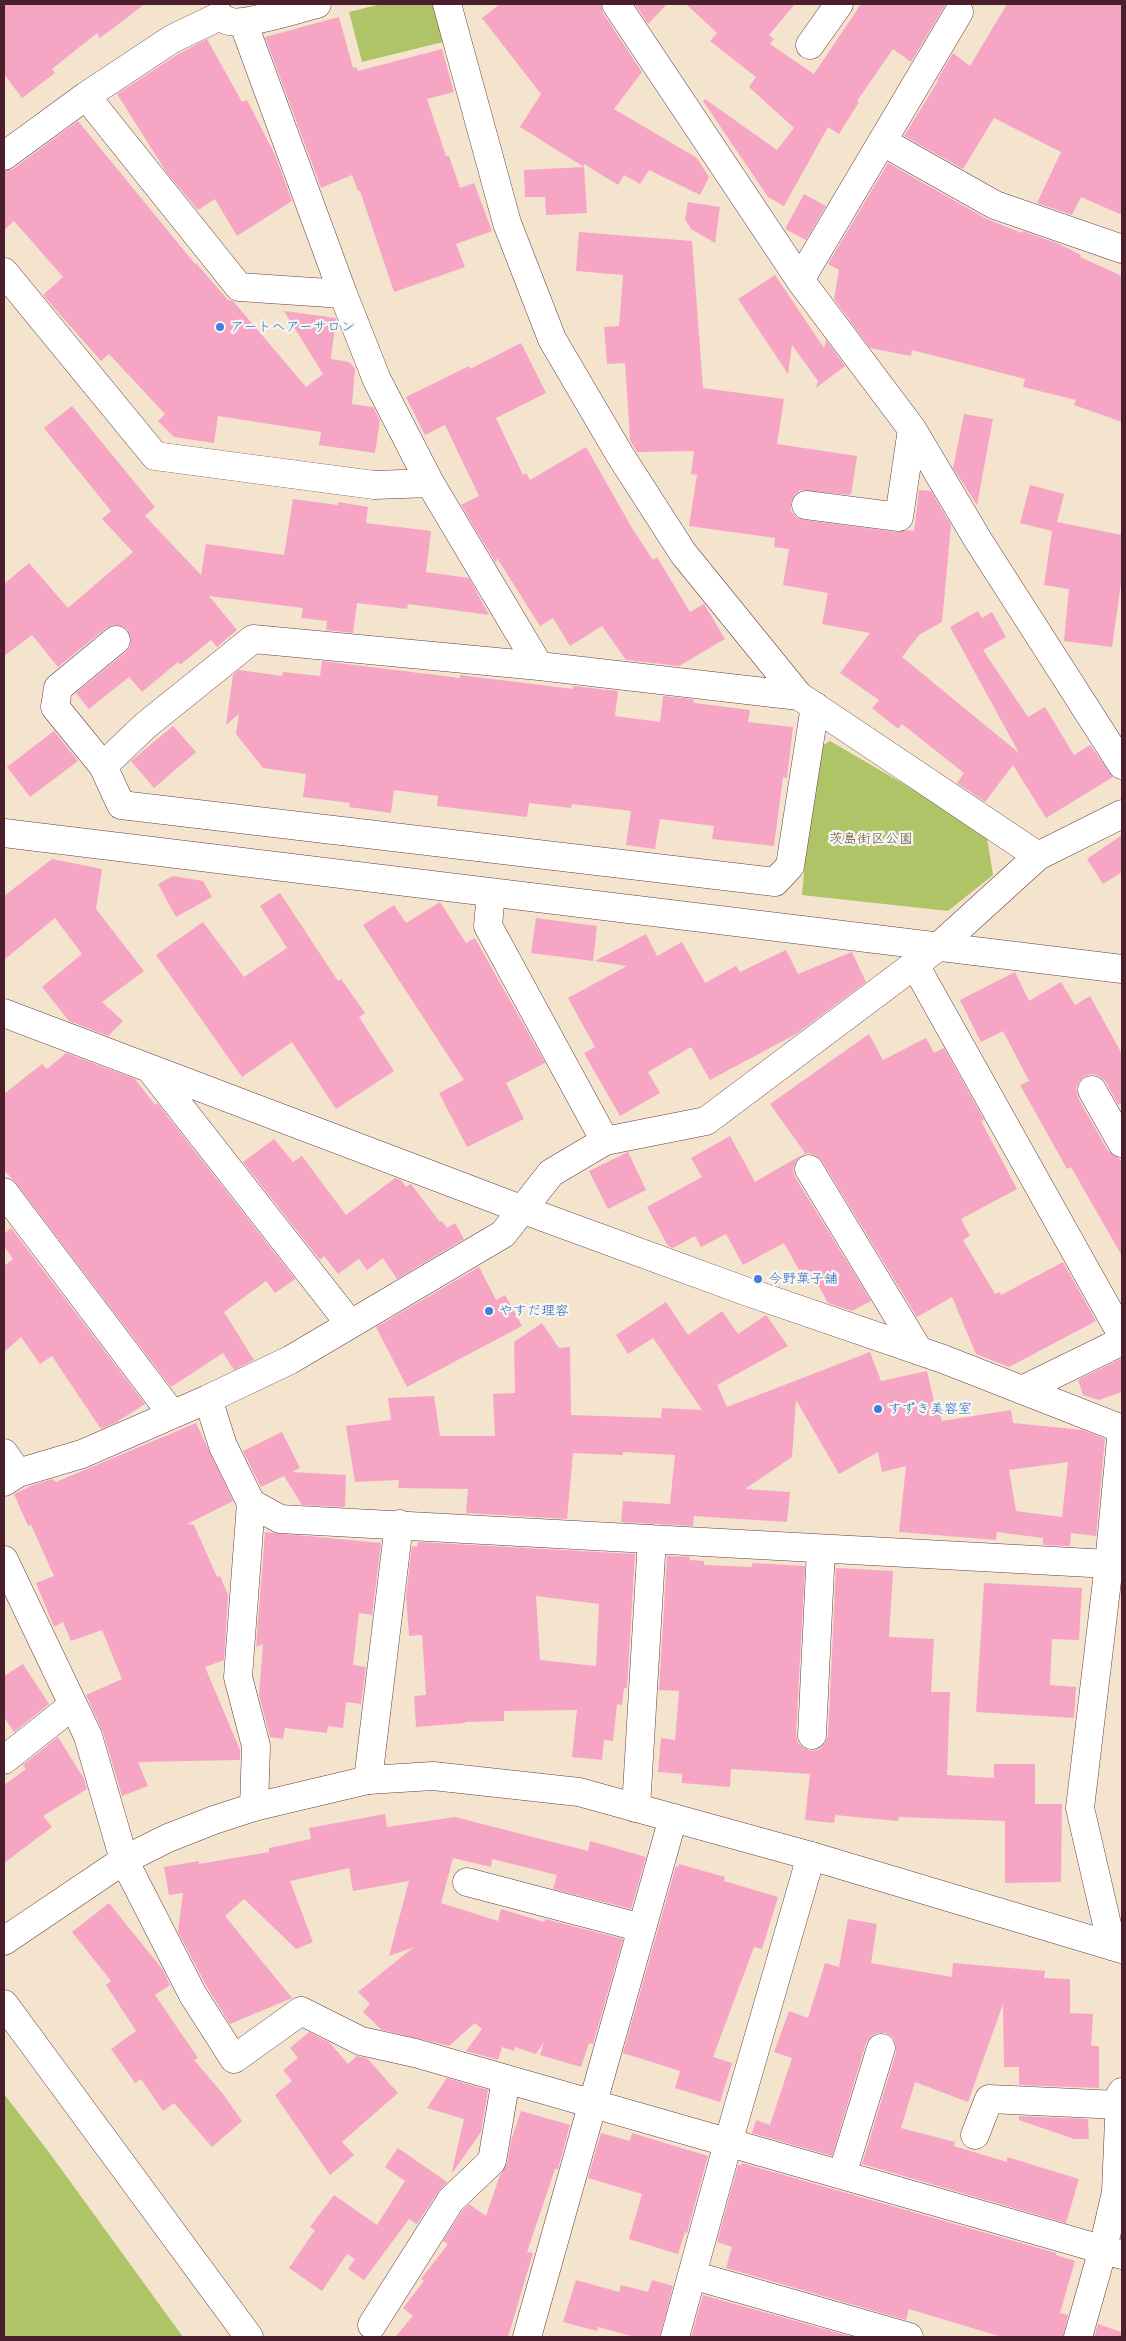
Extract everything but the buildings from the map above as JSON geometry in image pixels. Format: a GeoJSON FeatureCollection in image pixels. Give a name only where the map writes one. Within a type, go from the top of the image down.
{"type":"FeatureCollection","features":[{"type":"Feature","properties":{"kind":"street"},"geometry":{"type":"LineString","coordinates":[[4,156],[86,96],[172,40],[225,14],[317,4]]}},
{"type":"Feature","properties":{"kind":"street"},"geometry":{"type":"LineString","coordinates":[[447,4],[507,222],[552,339],[620,456],[683,553],[807,701],[1038,856]]}},
{"type":"Feature","properties":{"kind":"street"},"geometry":{"type":"LineString","coordinates":[[616,4],[800,280],[912,429],[978,540],[1122,765]]}},
{"type":"Feature","properties":{"kind":"street"},"geometry":{"type":"LineString","coordinates":[[810,45],[839,4]]}},
{"type":"Feature","properties":{"kind":"street"},"geometry":{"type":"LineString","coordinates":[[800,280],[959,12]]}},
{"type":"Feature","properties":{"kind":"street"},"geometry":{"type":"LineString","coordinates":[[225,14],[343,294],[377,380],[430,483],[539,666]]}},
{"type":"Feature","properties":{"kind":"street"},"geometry":{"type":"LineString","coordinates":[[86,96],[239,287],[343,294]]}},
{"type":"Feature","properties":{"kind":"street"},"geometry":{"type":"LineString","coordinates":[[883,142],[994,205],[1122,249]]}},
{"type":"Feature","properties":{"kind":"street"},"geometry":{"type":"LineString","coordinates":[[4,272],[155,456],[374,485],[430,483]]}},
{"type":"Feature","properties":{"kind":"street"},"geometry":{"type":"LineString","coordinates":[[806,505],[899,517],[912,429]]}},
{"type":"Feature","properties":{"kind":"street"},"geometry":{"type":"LineString","coordinates":[[103,766],[146,725],[253,639],[539,666],[807,701]]}},
{"type":"Feature","properties":{"kind":"street"},"geometry":{"type":"LineString","coordinates":[[116,640],[58,688],[55,706],[103,766],[121,805],[775,882],[790,866],[807,701]]}},
{"type":"Feature","properties":{"kind":"street"},"geometry":{"type":"LineString","coordinates":[[9,1469],[82,1454],[208,1399],[290,1360],[503,1234],[550,1173],[605,1140],[706,1121],[938,948],[1038,856],[1122,814]]}},
{"type":"Feature","properties":{"kind":"street"},"geometry":{"type":"LineString","coordinates":[[4,832],[938,948],[1122,969]]}},
{"type":"Feature","properties":{"kind":"street"},"geometry":{"type":"LineString","coordinates":[[491,893],[488,926],[605,1140]]}},
{"type":"Feature","properties":{"kind":"street"},"geometry":{"type":"LineString","coordinates":[[915,965],[1122,1335]]}},
{"type":"Feature","properties":{"kind":"street"},"geometry":{"type":"LineString","coordinates":[[4,1013],[521,1209],[919,1351],[1122,1429],[1109,1564],[1080,1808],[1117,1947]]}},
{"type":"Feature","properties":{"kind":"street"},"geometry":{"type":"LineString","coordinates":[[150,1069],[350,1324]]}},
{"type":"Feature","properties":{"kind":"street"},"geometry":{"type":"LineString","coordinates":[[1092,1090],[1122,1142]]}},
{"type":"Feature","properties":{"kind":"street"},"geometry":{"type":"LineString","coordinates":[[809,1169],[919,1351]]}},
{"type":"Feature","properties":{"kind":"street"},"geometry":{"type":"LineString","coordinates":[[4,1192],[172,1414]]}},
{"type":"Feature","properties":{"kind":"street"},"geometry":{"type":"LineString","coordinates":[[1022,1390],[1122,1341]]}},
{"type":"Feature","properties":{"kind":"street"},"geometry":{"type":"LineString","coordinates":[[208,1399],[223,1446],[251,1503],[238,1677],[256,1746],[254,1807]]}},
{"type":"Feature","properties":{"kind":"street"},"geometry":{"type":"LineString","coordinates":[[251,1503],[280,1519],[1109,1564]]}},
{"type":"Feature","properties":{"kind":"street"},"geometry":{"type":"LineString","coordinates":[[368,1780],[399,1524]]}},
{"type":"Feature","properties":{"kind":"street"},"geometry":{"type":"LineString","coordinates":[[636,1808],[652,1540]]}},
{"type":"Feature","properties":{"kind":"street"},"geometry":{"type":"LineString","coordinates":[[812,1735],[821,1549]]}},
{"type":"Feature","properties":{"kind":"street"},"geometry":{"type":"LineString","coordinates":[[4,1560],[88,1736],[124,1860],[193,1996],[234,2059],[301,2011],[361,2041],[415,2053],[591,2105],[1113,2252]]}},
{"type":"Feature","properties":{"kind":"street"},"geometry":{"type":"LineString","coordinates":[[4,1760],[73,1705]]}},
{"type":"Feature","properties":{"kind":"street"},"geometry":{"type":"LineString","coordinates":[[4,1941],[124,1860],[168,1838],[254,1807],[368,1780],[433,1776],[579,1792],[811,1856],[1117,1947]]}},
{"type":"Feature","properties":{"kind":"street"},"geometry":{"type":"LineString","coordinates":[[527,2337],[673,1818]]}},
{"type":"Feature","properties":{"kind":"street"},"geometry":{"type":"LineString","coordinates":[[675,2337],[728,2143],[811,1856]]}},
{"type":"Feature","properties":{"kind":"street"},"geometry":{"type":"LineString","coordinates":[[467,1882],[642,1928]]}},
{"type":"Feature","properties":{"kind":"street"},"geometry":{"type":"LineString","coordinates":[[4,2004],[249,2337]]}},
{"type":"Feature","properties":{"kind":"street"},"geometry":{"type":"LineString","coordinates":[[842,2175],[881,2048]]}},
{"type":"Feature","properties":{"kind":"street"},"geometry":{"type":"LineString","coordinates":[[372,2325],[451,2200],[492,2161],[506,2079]]}},
{"type":"Feature","properties":{"kind":"street"},"geometry":{"type":"LineString","coordinates":[[975,2135],[989,2099],[1121,2098],[1113,2252],[1078,2337]]}},
{"type":"Feature","properties":{"kind":"street"},"geometry":{"type":"LineString","coordinates":[[692,2275],[909,2337]]}},
{"type":"Feature","properties":{"kind":"green space"},"geometry":{"type":"Polygon","coordinates":[[[381,4],[433,4],[443,42],[362,62],[349,12],[381,4]]]}},
{"type":"Feature","properties":{"kind":"green space","name":"茨島街区公園"},"geometry":{"type":"Polygon","coordinates":[[[830,741],[986,832],[993,875],[948,911],[802,895],[815,750],[830,741]]]}},
{"type":"Feature","properties":{"kind":"green space"},"geometry":{"type":"Polygon","coordinates":[[[4,2094],[48,2151],[183,2337],[4,2337],[4,2094]]]}},
{"type":"Feature","properties":{"kind":"place","name":"アートヘアーサロン"},"geometry":{"type":"Point","coordinates":[220,327]}},
{"type":"Feature","properties":{"kind":"place","name":"今野菓子舗"},"geometry":{"type":"Point","coordinates":[758,1279]}},
{"type":"Feature","properties":{"kind":"place","name":"やすだ理容"},"geometry":{"type":"Point","coordinates":[489,1311]}},
{"type":"Feature","properties":{"kind":"place","name":"すずき美容室"},"geometry":{"type":"Point","coordinates":[878,1409]}}]}
